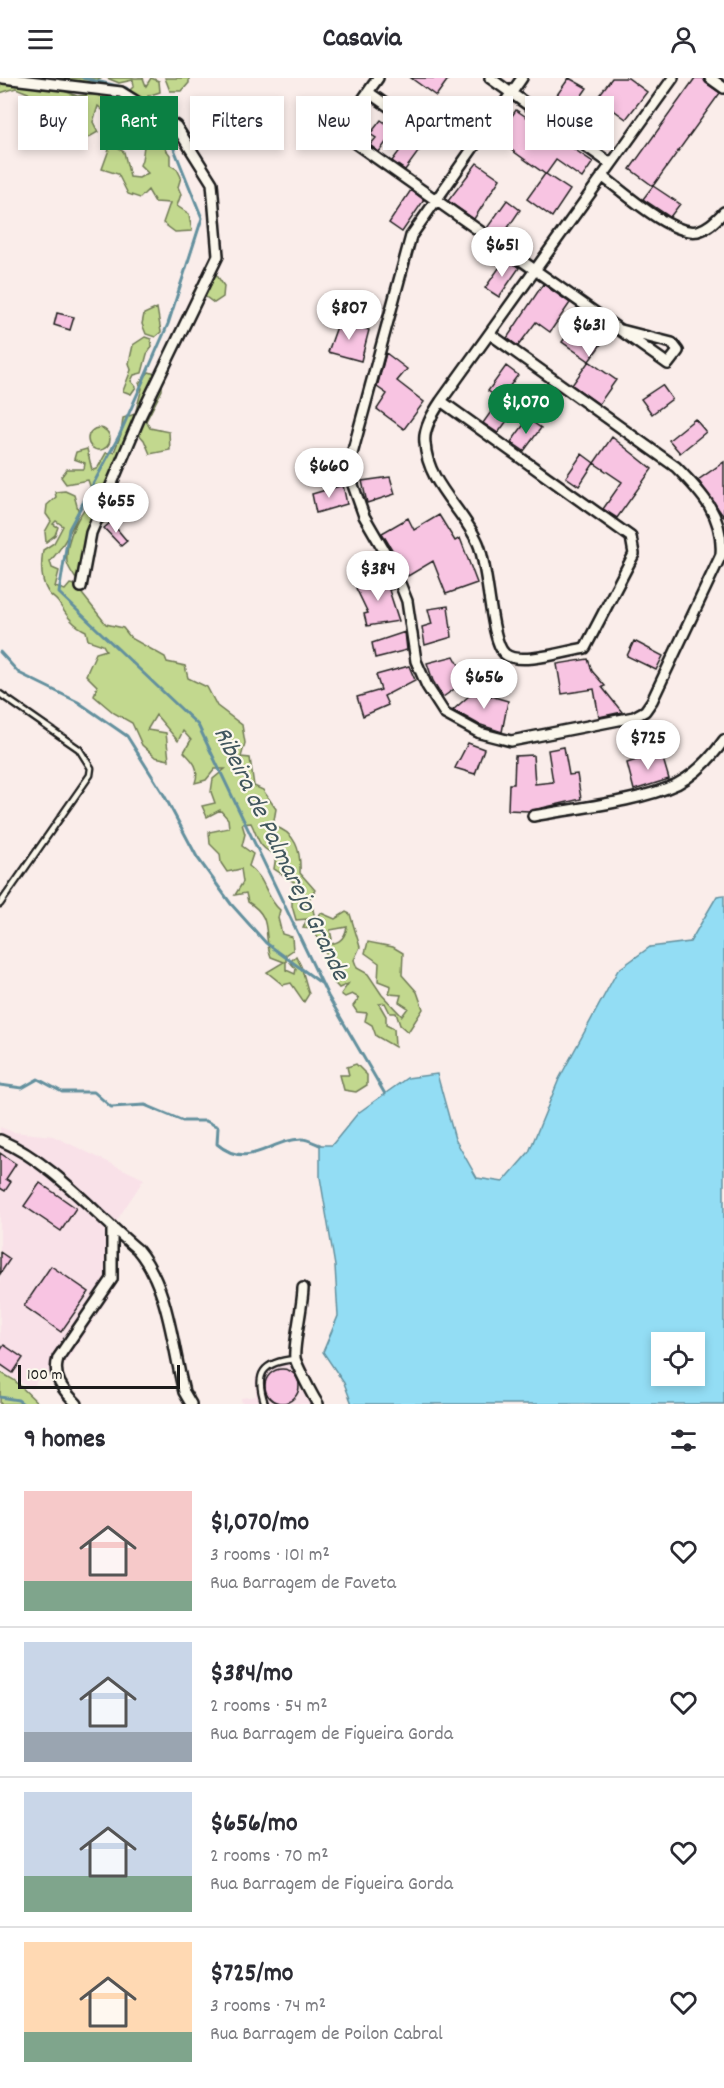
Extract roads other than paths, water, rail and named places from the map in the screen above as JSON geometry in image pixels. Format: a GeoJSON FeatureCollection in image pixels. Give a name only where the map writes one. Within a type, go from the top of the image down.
{"type":"FeatureCollection","features":[{"type":"Feature","properties":{"kind":"street"},"geometry":{"type":"LineString","coordinates":[[3,78],[121,92],[177,126],[212,183],[218,256],[140,417],[91,533],[81,587]]}},
{"type":"Feature","properties":{"kind":"street"},"geometry":{"type":"LineString","coordinates":[[378,78],[355,112],[350,129],[355,143],[669,364],[678,351],[672,343],[621,330]]}},
{"type":"Feature","properties":{"kind":"street"},"geometry":{"type":"LineString","coordinates":[[490,78],[611,164]]}},
{"type":"Feature","properties":{"kind":"street"},"geometry":{"type":"LineString","coordinates":[[490,334],[676,467],[697,489],[720,523],[722,556],[645,711],[634,717],[511,741],[480,733],[446,714],[427,686],[416,661],[407,601],[393,566],[364,516],[353,484],[352,454],[411,236],[522,78]]}},
{"type":"Feature","properties":{"kind":"street"},"geometry":{"type":"LineString","coordinates":[[441,401],[631,537],[633,554],[585,648],[519,660],[506,656],[498,647],[490,592],[479,544],[430,470],[424,442],[431,417],[441,401],[673,78]]}},
{"type":"Feature","properties":{"kind":"street"},"geometry":{"type":"LineString","coordinates":[[710,78],[724,88]]}},
{"type":"Feature","properties":{"kind":"street"},"geometry":{"type":"LineString","coordinates":[[368,92],[383,103]]}},
{"type":"Feature","properties":{"kind":"street"},"geometry":{"type":"LineString","coordinates":[[602,176],[668,224],[684,231],[698,231],[711,225],[724,212]]}},
{"type":"Feature","properties":{"kind":"street"},"geometry":{"type":"LineString","coordinates":[[533,816],[642,795],[677,783],[704,764],[724,740]]}},
{"type":"Feature","properties":{"kind":"street"},"geometry":{"type":"LineString","coordinates":[[0,1140],[21,1150],[48,1170],[137,1249],[148,1263],[156,1277],[184,1392],[191,1404]]}},
{"type":"Feature","properties":{"kind":"street"},"geometry":{"type":"LineString","coordinates":[[77,1404],[61,1386],[55,1369],[58,1358],[112,1279],[112,1228]]}},
{"type":"Feature","properties":{"kind":"street"},"geometry":{"type":"LineString","coordinates":[[303,1288],[295,1359],[305,1377],[308,1391],[318,1404]]}},
{"type":"Feature","properties":{"kind":"lane"},"geometry":{"type":"LineString","coordinates":[[0,694],[79,749],[91,768],[90,775],[0,904]]}},
{"type":"Feature","properties":{"kind":"lane"},"geometry":{"type":"LineString","coordinates":[[265,1404],[260,1388],[263,1372],[275,1362],[295,1359]]}},
{"type":"Feature","properties":{"kind":"water"},"geometry":{"type":"Polygon","coordinates":[[[724,895],[724,1404],[352,1404],[344,1383],[323,1352],[338,1316],[335,1266],[320,1177],[320,1145],[332,1145],[358,1113],[407,1078],[437,1074],[455,1139],[477,1178],[503,1182],[529,1152],[559,1079],[618,970],[650,947],[690,942],[717,896],[724,895]]]}},
{"type":"Feature","properties":{"kind":"waterway","name":"Ribeira de Palmarejo Grande"},"geometry":{"type":"LineString","coordinates":[[83,78],[126,88],[134,95]]}},
{"type":"Feature","properties":{"kind":"waterway","name":"Ribeira de Palmarejo Grande"},"geometry":{"type":"LineString","coordinates":[[174,150],[202,218],[168,324],[119,436],[69,529],[59,593],[198,725],[328,996],[385,1094]]}},
{"type":"Feature","properties":{"kind":"waterway"},"geometry":{"type":"LineString","coordinates":[[0,652],[19,673],[78,702],[127,736],[164,795],[197,857],[231,904],[266,943],[321,983]]}},
{"type":"Feature","properties":{"kind":"waterway"},"geometry":{"type":"LineString","coordinates":[[0,1085],[22,1088],[38,1079],[62,1092],[94,1092],[111,1107],[145,1105],[183,1121],[206,1121],[218,1127],[217,1144],[239,1155],[259,1152],[290,1140],[304,1139],[320,1145]]}},
{"type":"Feature","properties":{"kind":"waterway"},"geometry":{"type":"LineString","coordinates":[[0,1397],[18,1400],[23,1404]]}}]}
